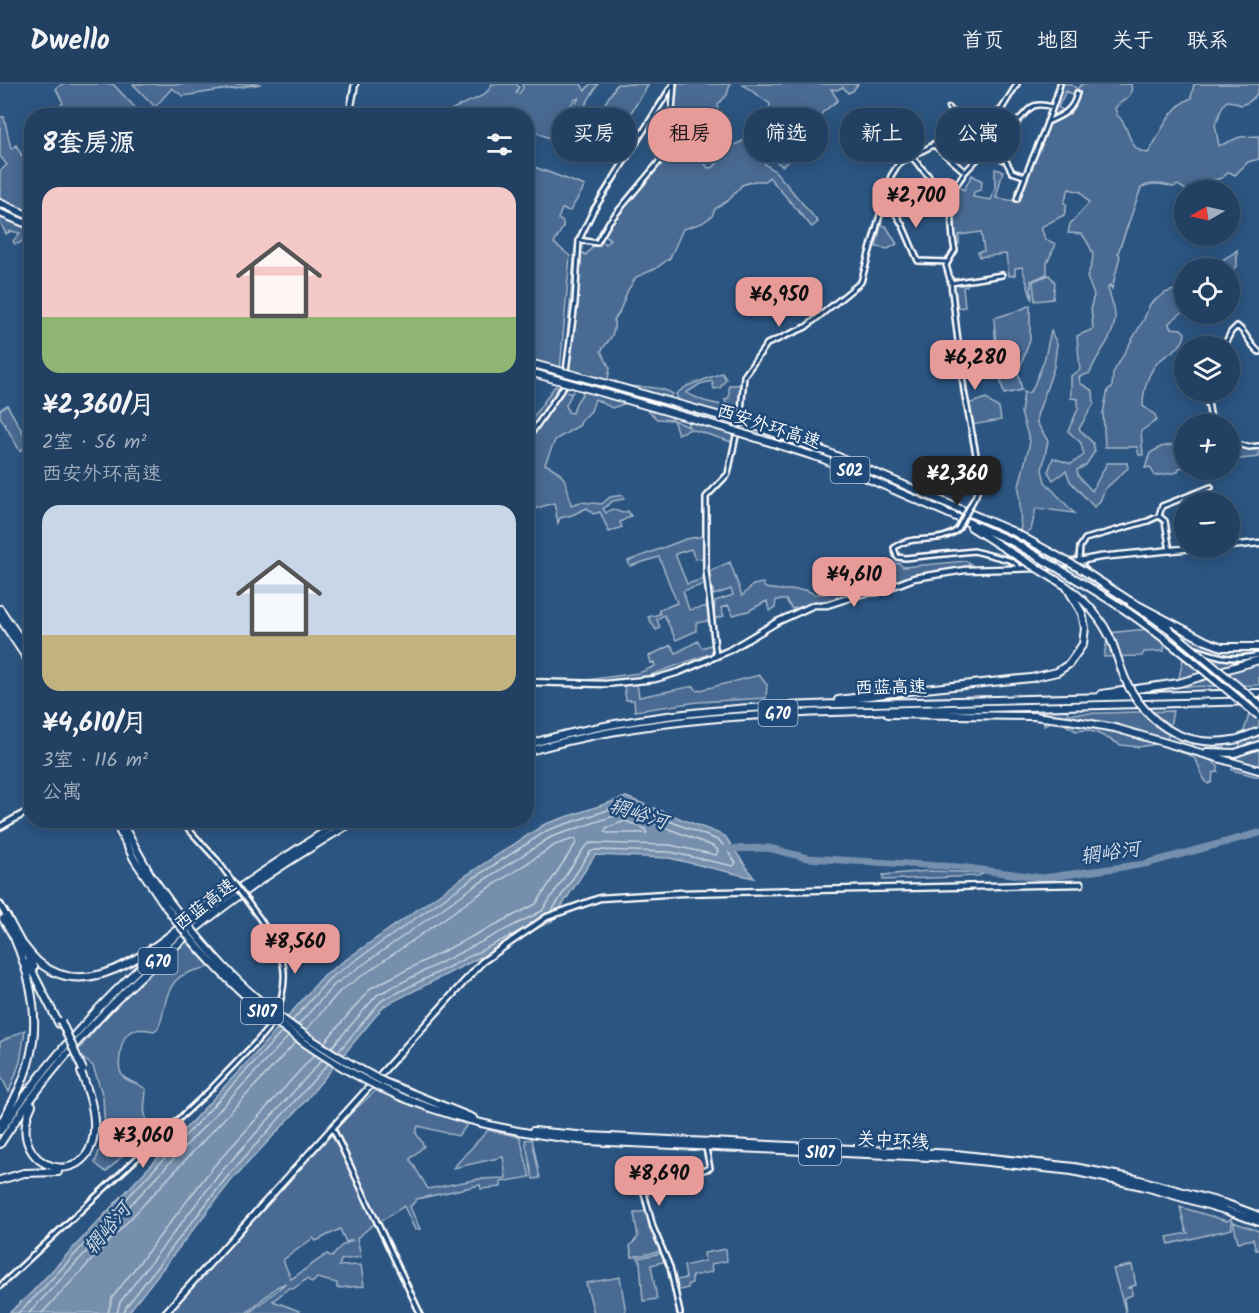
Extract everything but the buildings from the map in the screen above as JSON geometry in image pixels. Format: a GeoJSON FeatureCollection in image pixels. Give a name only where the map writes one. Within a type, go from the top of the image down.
{"type":"FeatureCollection","features":[{"type":"Feature","properties":{"kind":"highway"},"geometry":{"type":"LineString","coordinates":[[0,203],[24,214]]}},
{"type":"Feature","properties":{"kind":"highway"},"geometry":{"type":"LineString","coordinates":[[0,213],[24,223]]}},
{"type":"Feature","properties":{"kind":"highway","name":"西安外环高速"},"geometry":{"type":"LineString","coordinates":[[534,364],[741,422],[826,452],[1014,532],[1079,568],[1130,601],[1259,702]]}},
{"type":"Feature","properties":{"kind":"highway","name":"西安外环高速"},"geometry":{"type":"LineString","coordinates":[[534,373],[823,459],[1011,541],[1056,566],[1126,611],[1190,659],[1259,716]]}},
{"type":"Feature","properties":{"kind":"highway"},"geometry":{"type":"LineString","coordinates":[[955,517],[1084,599],[1111,640],[1130,688],[1146,712],[1160,726],[1201,742],[1234,740],[1259,731]]}},
{"type":"Feature","properties":{"kind":"highway"},"geometry":{"type":"LineString","coordinates":[[800,705],[1046,676],[1064,668],[1076,656],[1083,644],[1085,628],[1082,613],[1066,586]]}},
{"type":"Feature","properties":{"kind":"highway"},"geometry":{"type":"LineString","coordinates":[[1130,601],[1222,647],[1259,647]]}},
{"type":"Feature","properties":{"kind":"highway"},"geometry":{"type":"LineString","coordinates":[[0,609],[24,644]]}},
{"type":"Feature","properties":{"kind":"highway"},"geometry":{"type":"LineString","coordinates":[[0,618],[24,654]]}},
{"type":"Feature","properties":{"kind":"highway"},"geometry":{"type":"LineString","coordinates":[[1067,698],[1179,683],[1259,660]]}},
{"type":"Feature","properties":{"kind":"highway","name":"西蓝高速"},"geometry":{"type":"LineString","coordinates":[[534,743],[632,720],[714,710],[800,705],[1259,693]]}},
{"type":"Feature","properties":{"kind":"highway","name":"西蓝高速"},"geometry":{"type":"LineString","coordinates":[[534,750],[630,728],[710,717],[795,712],[1259,702]]}},
{"type":"Feature","properties":{"kind":"highway"},"geometry":{"type":"LineString","coordinates":[[795,712],[1033,716],[1068,720],[1115,728],[1259,770]]}},
{"type":"Feature","properties":{"kind":"highway"},"geometry":{"type":"LineString","coordinates":[[1188,749],[1234,753],[1259,746]]}},
{"type":"Feature","properties":{"kind":"highway","name":"S107"},"geometry":{"type":"LineString","coordinates":[[118,828],[134,859],[168,905],[224,967],[258,998],[320,1046],[383,1085]]}},
{"type":"Feature","properties":{"kind":"highway","name":"S107"},"geometry":{"type":"LineString","coordinates":[[124,828],[168,905]]}},
{"type":"Feature","properties":{"kind":"highway","name":"西蓝高速"},"geometry":{"type":"LineString","coordinates":[[0,1131],[39,1077],[73,1037],[144,965],[220,902],[331,828]]}},
{"type":"Feature","properties":{"kind":"highway","name":"西蓝高速"},"geometry":{"type":"LineString","coordinates":[[0,1144],[17,1118],[57,1068],[115,1002],[195,929],[245,891],[343,828]]}},
{"type":"Feature","properties":{"kind":"highway"},"geometry":{"type":"LineString","coordinates":[[18,941],[39,962],[53,971],[78,977],[100,975],[133,960],[209,904],[245,880],[272,866]]}},
{"type":"Feature","properties":{"kind":"highway"},"geometry":{"type":"LineString","coordinates":[[0,1180],[24,1173],[63,1171],[75,1167],[88,1156],[96,1139],[98,1120],[82,1071],[60,1023],[18,941],[3,917]]}},
{"type":"Feature","properties":{"kind":"highway"},"geometry":{"type":"LineString","coordinates":[[0,1124],[25,1074],[34,1031],[31,982],[18,941]]}},
{"type":"Feature","properties":{"kind":"highway"},"geometry":{"type":"LineString","coordinates":[[57,1068],[29,1110],[22,1131],[23,1142],[28,1153],[34,1160],[48,1167],[64,1168],[74,1164],[86,1153],[91,1141],[94,1131],[94,1114],[82,1071]]}},
{"type":"Feature","properties":{"kind":"highway","name":"关中环线"},"geometry":{"type":"LineString","coordinates":[[383,1085],[439,1112],[479,1124],[533,1135],[587,1141],[951,1158],[1072,1171],[1142,1186],[1259,1222]]}},
{"type":"Feature","properties":{"kind":"highway","name":"关中环线"},"geometry":{"type":"LineString","coordinates":[[383,1085],[479,1120],[534,1131],[589,1136],[955,1154],[1074,1167],[1136,1179],[1227,1204],[1259,1216]]}},
{"type":"Feature","properties":{"kind":"main road"},"geometry":{"type":"LineString","coordinates":[[0,905],[3,917]]}},
{"type":"Feature","properties":{"kind":"street"},"geometry":{"type":"LineString","coordinates":[[351,108],[355,84]]}},
{"type":"Feature","properties":{"kind":"street"},"geometry":{"type":"LineString","coordinates":[[534,429],[564,386],[575,303],[579,240],[593,211],[674,84]]}},
{"type":"Feature","properties":{"kind":"street"},"geometry":{"type":"LineString","coordinates":[[579,240],[597,243],[609,222],[664,156],[671,123],[674,84]]}},
{"type":"Feature","properties":{"kind":"street"},"geometry":{"type":"LineString","coordinates":[[1002,108],[1017,84]]}},
{"type":"Feature","properties":{"kind":"street"},"geometry":{"type":"LineString","coordinates":[[1017,198],[1060,84]]}},
{"type":"Feature","properties":{"kind":"street"},"geometry":{"type":"LineString","coordinates":[[1047,122],[1064,114],[1075,103],[1077,93]]}},
{"type":"Feature","properties":{"kind":"street"},"geometry":{"type":"LineString","coordinates":[[1020,118],[1032,105],[1039,103],[1052,108]]}},
{"type":"Feature","properties":{"kind":"street"},"geometry":{"type":"LineString","coordinates":[[924,149],[936,142]]}},
{"type":"Feature","properties":{"kind":"street"},"geometry":{"type":"LineString","coordinates":[[933,144],[965,172]]}},
{"type":"Feature","properties":{"kind":"street"},"geometry":{"type":"LineString","coordinates":[[716,656],[705,571],[706,497],[728,474],[741,412],[744,376],[767,344],[806,327],[861,282],[891,176],[901,162]]}},
{"type":"Feature","properties":{"kind":"street"},"geometry":{"type":"LineString","coordinates":[[917,162],[940,189],[950,194]]}},
{"type":"Feature","properties":{"kind":"street"},"geometry":{"type":"LineString","coordinates":[[975,162],[950,194],[951,233],[955,250],[946,265],[951,283],[964,391],[981,481],[958,529],[947,537],[900,543],[894,548],[894,553],[897,557],[914,558],[974,551],[1009,560],[1019,569]]}},
{"type":"Feature","properties":{"kind":"street"},"geometry":{"type":"LineString","coordinates":[[1007,162],[1012,172],[1024,176]]}},
{"type":"Feature","properties":{"kind":"street"},"geometry":{"type":"LineString","coordinates":[[882,208],[893,209],[918,261],[948,262]]}},
{"type":"Feature","properties":{"kind":"street"},"geometry":{"type":"LineString","coordinates":[[951,283],[1002,274]]}},
{"type":"Feature","properties":{"kind":"street"},"geometry":{"type":"LineString","coordinates":[[1229,336],[1237,326],[1244,331],[1249,344],[1259,352]]}},
{"type":"Feature","properties":{"kind":"street"},"geometry":{"type":"LineString","coordinates":[[1240,445],[1259,446]]}},
{"type":"Feature","properties":{"kind":"street"},"geometry":{"type":"LineString","coordinates":[[1211,487],[1162,506],[1159,516],[1148,521],[1085,539],[1080,547],[1079,561],[1091,576],[1191,648],[1221,658],[1238,659],[1259,655]]}},
{"type":"Feature","properties":{"kind":"street"},"geometry":{"type":"LineString","coordinates":[[1159,516],[1165,521],[1170,551]]}},
{"type":"Feature","properties":{"kind":"street"},"geometry":{"type":"LineString","coordinates":[[1240,545],[1259,543]]}},
{"type":"Feature","properties":{"kind":"street"},"geometry":{"type":"LineString","coordinates":[[534,682],[605,684],[655,679],[679,672],[744,643],[777,622],[814,605],[827,605],[864,593],[878,592],[914,578],[965,570],[1042,568],[1100,557],[1174,550]]}},
{"type":"Feature","properties":{"kind":"street"},"geometry":{"type":"LineString","coordinates":[[0,827],[24,814]]}},
{"type":"Feature","properties":{"kind":"street"},"geometry":{"type":"LineString","coordinates":[[0,1286],[160,1139],[266,1032],[278,1010],[285,968],[279,949],[217,860],[187,828]]}},
{"type":"Feature","properties":{"kind":"street"},"geometry":{"type":"LineString","coordinates":[[165,1313],[333,1129],[424,1023],[482,962],[547,917],[600,898],[1081,884]]}},
{"type":"Feature","properties":{"kind":"street"},"geometry":{"type":"LineString","coordinates":[[333,1129],[420,1313]]}},
{"type":"Feature","properties":{"kind":"street"},"geometry":{"type":"LineString","coordinates":[[680,1313],[670,1267],[653,1227],[643,1189],[710,1168],[705,1147]]}},
{"type":"Feature","properties":{"kind":"shaded area"},"geometry":{"type":"Polygon","coordinates":[[[62,84],[113,84],[135,108],[58,108],[63,103],[56,89],[62,84]]]}},
{"type":"Feature","properties":{"kind":"shaded area"},"geometry":{"type":"Polygon","coordinates":[[[133,84],[261,84],[183,96],[172,88],[155,107],[133,84]]]}},
{"type":"Feature","properties":{"kind":"shaded area"},"geometry":{"type":"Polygon","coordinates":[[[492,84],[517,84],[519,87],[516,93],[519,94],[523,88],[522,84],[581,84],[585,91],[590,84],[598,84],[583,108],[573,108],[579,98],[574,100],[569,108],[552,108],[552,133],[549,138],[534,131],[534,108],[454,108],[484,94],[492,84]]]}},
{"type":"Feature","properties":{"kind":"shaded area"},"geometry":{"type":"Polygon","coordinates":[[[617,84],[649,84],[634,108],[602,108],[617,84]]]}},
{"type":"Feature","properties":{"kind":"shaded area"},"geometry":{"type":"Polygon","coordinates":[[[677,84],[730,84],[727,95],[718,104],[718,108],[673,108],[674,91],[677,84]]]}},
{"type":"Feature","properties":{"kind":"shaded area"},"geometry":{"type":"Polygon","coordinates":[[[742,84],[858,84],[853,91],[848,93],[843,87],[837,90],[831,89],[838,100],[828,108],[769,108],[770,104],[742,84]]]}},
{"type":"Feature","properties":{"kind":"shaded area"},"geometry":{"type":"Polygon","coordinates":[[[1060,84],[1070,84],[1076,88],[1076,96],[1066,91],[1058,107],[1064,111],[1047,121],[1060,84]]]}},
{"type":"Feature","properties":{"kind":"shaded area"},"geometry":{"type":"Polygon","coordinates":[[[1082,84],[1131,84],[1132,89],[1129,96],[1115,108],[1132,143],[1136,148],[1148,153],[1176,108],[1191,98],[1194,84],[1259,84],[1256,95],[1248,102],[1240,105],[1227,101],[1215,124],[1219,146],[1240,137],[1259,136],[1259,159],[1248,162],[1235,175],[1229,172],[1222,178],[1213,180],[1174,180],[1173,187],[1157,184],[1141,188],[1118,253],[1120,256],[1112,289],[1110,285],[1108,288],[1115,312],[1112,332],[1090,373],[1079,377],[1080,383],[1093,391],[1094,403],[1079,429],[1093,443],[1095,451],[1086,465],[1077,470],[1078,476],[1092,491],[1107,463],[1127,463],[1128,468],[1105,489],[1100,501],[1094,507],[1070,481],[1066,471],[1053,480],[1048,472],[1053,458],[1071,464],[1084,455],[1081,443],[1068,431],[1078,409],[1078,399],[1071,398],[1071,376],[1080,370],[1077,336],[1093,329],[1091,306],[1094,295],[1087,277],[1093,254],[1082,234],[1068,233],[1070,224],[1089,203],[1081,192],[1069,189],[1064,203],[1067,205],[1064,215],[1041,227],[1045,239],[1056,244],[1047,263],[1047,274],[1031,281],[1032,300],[1022,267],[1015,268],[1015,275],[1009,276],[1006,254],[979,257],[978,252],[984,251],[981,232],[959,235],[959,244],[955,244],[950,191],[964,173],[959,187],[964,190],[972,175],[982,181],[981,190],[974,192],[973,197],[991,200],[995,188],[995,169],[1003,171],[996,198],[1015,201],[1046,125],[1070,111],[1078,99],[1078,88],[1082,84]]]}},
{"type":"Feature","properties":{"kind":"shaded area"},"geometry":{"type":"Polygon","coordinates":[[[0,117],[4,117],[11,149],[16,145],[22,156],[24,153],[24,238],[15,244],[13,241],[20,233],[11,231],[6,234],[0,222],[0,171],[7,165],[0,156],[0,117]]]}},
{"type":"Feature","properties":{"kind":"shaded area"},"geometry":{"type":"Polygon","coordinates":[[[744,140],[744,162],[765,162],[818,222],[812,227],[769,177],[765,181],[754,181],[742,185],[729,200],[715,209],[712,216],[702,223],[683,229],[670,258],[655,269],[636,277],[614,320],[613,333],[601,351],[610,368],[608,379],[600,391],[604,387],[613,385],[615,381],[629,386],[660,389],[673,394],[668,398],[666,404],[673,420],[657,419],[641,405],[641,398],[612,408],[595,399],[591,411],[580,425],[555,440],[545,464],[558,472],[565,480],[571,505],[580,502],[602,504],[610,497],[623,495],[624,499],[613,501],[603,509],[606,513],[612,509],[623,513],[628,511],[631,516],[620,522],[622,527],[609,532],[600,512],[593,514],[587,508],[560,518],[558,523],[554,503],[534,509],[534,416],[555,386],[571,394],[573,391],[566,405],[568,412],[573,413],[576,403],[593,378],[564,370],[575,248],[586,255],[598,240],[606,244],[610,239],[602,234],[605,229],[659,162],[704,162],[708,168],[714,167],[718,162],[732,162],[732,146],[744,140]]]}},
{"type":"Feature","properties":{"kind":"shaded area"},"geometry":{"type":"Polygon","coordinates":[[[534,167],[585,186],[570,211],[562,209],[558,219],[563,222],[563,227],[554,243],[570,256],[560,370],[550,373],[534,367],[534,167]]]}},
{"type":"Feature","properties":{"kind":"shaded area"},"geometry":{"type":"Polygon","coordinates":[[[881,225],[886,226],[897,244],[888,249],[876,247],[881,225]]]}},
{"type":"Feature","properties":{"kind":"shaded area"},"geometry":{"type":"Polygon","coordinates":[[[1237,250],[1237,258],[1226,258],[1237,250]]]}},
{"type":"Feature","properties":{"kind":"shaded area"},"geometry":{"type":"Polygon","coordinates":[[[1049,275],[1055,282],[1053,299],[1035,301],[1033,281],[1049,275]]]}},
{"type":"Feature","properties":{"kind":"shaded area"},"geometry":{"type":"Polygon","coordinates":[[[967,279],[967,286],[963,287],[965,307],[959,308],[956,305],[952,282],[967,279]]]}},
{"type":"Feature","properties":{"kind":"shaded area"},"geometry":{"type":"Polygon","coordinates":[[[1174,290],[1174,319],[1169,323],[1170,328],[1181,329],[1185,333],[1184,336],[1174,336],[1174,350],[1155,365],[1145,388],[1143,406],[1155,415],[1157,420],[1141,431],[1143,455],[1139,455],[1137,447],[1105,447],[1103,413],[1108,389],[1112,388],[1113,373],[1144,319],[1150,304],[1165,293],[1174,290]]]}},
{"type":"Feature","properties":{"kind":"shaded area"},"geometry":{"type":"Polygon","coordinates":[[[1030,305],[1030,340],[1018,373],[1022,390],[1004,394],[997,364],[994,318],[1030,305]]]}},
{"type":"Feature","properties":{"kind":"shaded area"},"geometry":{"type":"Polygon","coordinates":[[[1051,331],[1057,344],[1054,367],[1037,416],[1037,423],[1048,441],[1042,470],[1045,482],[1074,513],[1036,508],[1031,530],[1028,531],[1027,546],[1015,533],[1021,533],[1019,486],[1030,442],[1021,413],[1024,392],[1028,393],[1032,390],[1044,361],[1051,331]]]}},
{"type":"Feature","properties":{"kind":"shaded area"},"geometry":{"type":"Polygon","coordinates":[[[722,373],[726,379],[720,388],[714,389],[712,381],[700,384],[686,393],[704,401],[726,406],[725,399],[729,398],[729,385],[741,385],[742,410],[731,407],[732,419],[743,415],[735,443],[691,429],[678,434],[673,420],[689,427],[676,394],[687,386],[722,373]]]}},
{"type":"Feature","properties":{"kind":"shaded area"},"geometry":{"type":"Polygon","coordinates":[[[986,398],[999,408],[1001,420],[972,425],[968,404],[986,398]]]}},
{"type":"Feature","properties":{"kind":"shaded area"},"geometry":{"type":"Polygon","coordinates":[[[7,405],[24,434],[24,447],[20,451],[0,416],[0,410],[7,405]]]}},
{"type":"Feature","properties":{"kind":"shaded area"},"geometry":{"type":"Polygon","coordinates":[[[1240,443],[1257,444],[1259,457],[1240,459],[1240,443]]]}},
{"type":"Feature","properties":{"kind":"shaded area"},"geometry":{"type":"Polygon","coordinates":[[[1174,444],[1174,473],[1155,476],[1150,467],[1145,468],[1150,453],[1161,447],[1174,444]]]}},
{"type":"Feature","properties":{"kind":"shaded area"},"geometry":{"type":"Polygon","coordinates":[[[704,536],[703,558],[695,559],[691,549],[675,554],[687,584],[707,578],[708,583],[683,591],[689,610],[713,605],[712,620],[696,623],[696,631],[676,640],[664,615],[657,619],[660,628],[656,630],[648,617],[660,614],[659,610],[677,603],[659,557],[630,566],[628,561],[686,539],[704,536]]]}},
{"type":"Feature","properties":{"kind":"shaded area"},"geometry":{"type":"Polygon","coordinates":[[[966,561],[972,565],[792,609],[786,600],[776,600],[775,608],[769,611],[767,601],[748,611],[733,615],[728,605],[721,608],[724,616],[714,619],[715,601],[733,595],[731,589],[714,595],[708,572],[730,562],[742,596],[753,585],[763,583],[765,588],[806,590],[814,594],[826,594],[836,590],[845,590],[862,572],[885,575],[895,564],[899,563],[903,567],[966,561]]]}},
{"type":"Feature","properties":{"kind":"shaded area"},"geometry":{"type":"Polygon","coordinates":[[[1150,612],[1186,632],[1166,629],[1164,651],[1144,652],[1142,656],[1104,657],[1108,633],[1147,629],[1150,612]]]}},
{"type":"Feature","properties":{"kind":"shaded area"},"geometry":{"type":"Polygon","coordinates":[[[1188,631],[1220,646],[1259,645],[1259,661],[1214,659],[1259,663],[1259,685],[1177,687],[1183,659],[1186,657],[1183,655],[1188,631]]]}},
{"type":"Feature","properties":{"kind":"shaded area"},"geometry":{"type":"Polygon","coordinates":[[[698,641],[702,648],[713,644],[712,653],[648,676],[612,682],[579,681],[639,673],[655,666],[654,662],[651,663],[649,656],[671,645],[676,653],[698,641]]]}},
{"type":"Feature","properties":{"kind":"shaded area"},"geometry":{"type":"Polygon","coordinates":[[[759,675],[767,685],[766,698],[698,702],[635,711],[634,700],[626,700],[624,685],[637,683],[639,697],[694,686],[697,691],[759,675]]]}},
{"type":"Feature","properties":{"kind":"shaded area"},"geometry":{"type":"Polygon","coordinates":[[[1067,708],[1068,714],[1173,711],[1167,742],[1139,747],[1121,745],[1087,730],[1076,731],[1059,721],[1050,721],[1044,726],[1044,709],[1067,708]]]}},
{"type":"Feature","properties":{"kind":"shaded area"},"geometry":{"type":"Polygon","coordinates":[[[1251,708],[1259,708],[1259,777],[1232,770],[1251,708]]]}},
{"type":"Feature","properties":{"kind":"shaded area"},"geometry":{"type":"Polygon","coordinates":[[[1188,741],[1218,766],[1218,772],[1213,773],[1212,782],[1208,784],[1193,757],[1179,752],[1178,742],[1188,741]]]}},
{"type":"Feature","properties":{"kind":"shaded area"},"geometry":{"type":"Polygon","coordinates":[[[928,871],[985,873],[978,876],[883,880],[883,875],[928,871]]]}},
{"type":"Feature","properties":{"kind":"shaded area"},"geometry":{"type":"Polygon","coordinates":[[[186,941],[210,967],[193,971],[175,981],[168,994],[158,1028],[154,1031],[133,1031],[125,1037],[119,1061],[120,1071],[126,1079],[146,1089],[146,1119],[154,1126],[106,1172],[95,1163],[105,1133],[103,1097],[93,1066],[76,1053],[114,1007],[186,941]]]}},
{"type":"Feature","properties":{"kind":"shaded area"},"geometry":{"type":"Polygon","coordinates":[[[25,1030],[20,1062],[9,1092],[0,1074],[0,1042],[25,1030]]]}},
{"type":"Feature","properties":{"kind":"shaded area"},"geometry":{"type":"Polygon","coordinates":[[[376,1090],[467,1125],[458,1136],[418,1126],[416,1133],[424,1146],[410,1159],[428,1189],[479,1179],[506,1178],[503,1157],[453,1168],[488,1130],[520,1137],[530,1177],[501,1182],[501,1187],[481,1189],[480,1185],[417,1199],[410,1207],[420,1229],[415,1230],[404,1206],[378,1223],[334,1129],[376,1090]]]}},
{"type":"Feature","properties":{"kind":"shaded area"},"geometry":{"type":"Polygon","coordinates":[[[331,1132],[375,1223],[357,1238],[361,1257],[341,1260],[339,1266],[361,1265],[364,1286],[337,1288],[337,1283],[317,1278],[312,1283],[307,1279],[293,1289],[289,1288],[273,1301],[299,1311],[298,1313],[249,1313],[286,1283],[277,1287],[246,1313],[166,1313],[331,1132]],[[340,1229],[316,1241],[313,1238],[283,1260],[291,1279],[327,1254],[332,1257],[341,1246],[353,1240],[346,1242],[340,1229]]]}},
{"type":"Feature","properties":{"kind":"shaded area"},"geometry":{"type":"Polygon","coordinates":[[[532,1139],[540,1178],[533,1179],[525,1140],[532,1139]]]}},
{"type":"Feature","properties":{"kind":"shaded area"},"geometry":{"type":"Polygon","coordinates":[[[1180,1207],[1227,1221],[1231,1219],[1232,1229],[1169,1244],[1167,1237],[1188,1233],[1180,1207]]]}},
{"type":"Feature","properties":{"kind":"shaded area"},"geometry":{"type":"Polygon","coordinates":[[[646,1211],[650,1230],[663,1251],[632,1257],[630,1246],[638,1237],[634,1213],[646,1211]]]}},
{"type":"Feature","properties":{"kind":"shaded area"},"geometry":{"type":"Polygon","coordinates":[[[1233,1222],[1259,1231],[1259,1250],[1256,1250],[1253,1239],[1238,1242],[1233,1222]]]}},
{"type":"Feature","properties":{"kind":"shaded area"},"geometry":{"type":"Polygon","coordinates":[[[726,1249],[727,1261],[711,1264],[712,1272],[692,1276],[692,1283],[688,1284],[688,1288],[675,1291],[673,1281],[686,1278],[684,1266],[705,1261],[704,1253],[726,1249]]]}},
{"type":"Feature","properties":{"kind":"shaded area"},"geometry":{"type":"Polygon","coordinates":[[[663,1253],[666,1261],[651,1265],[657,1299],[643,1301],[638,1258],[663,1253]]]}},
{"type":"Feature","properties":{"kind":"shaded area"},"geometry":{"type":"Polygon","coordinates":[[[1132,1265],[1136,1285],[1127,1288],[1132,1288],[1132,1295],[1124,1298],[1126,1313],[1113,1269],[1132,1265]]]}},
{"type":"Feature","properties":{"kind":"shaded area"},"geometry":{"type":"Polygon","coordinates":[[[620,1277],[626,1313],[594,1313],[586,1283],[620,1277]]]}},
{"type":"Feature","properties":{"kind":"water"},"geometry":{"type":"Polygon","coordinates":[[[626,797],[725,836],[754,878],[669,858],[595,855],[552,921],[384,1006],[302,1105],[231,1181],[128,1313],[9,1313],[32,1292],[255,1054],[324,975],[465,876],[545,824],[626,797]]]}},
{"type":"Feature","properties":{"kind":"waterway","name":"辋峪河"},"geometry":{"type":"LineString","coordinates":[[726,849],[769,848],[807,858],[959,867],[1043,878],[1145,864],[1259,833]]}}]}
